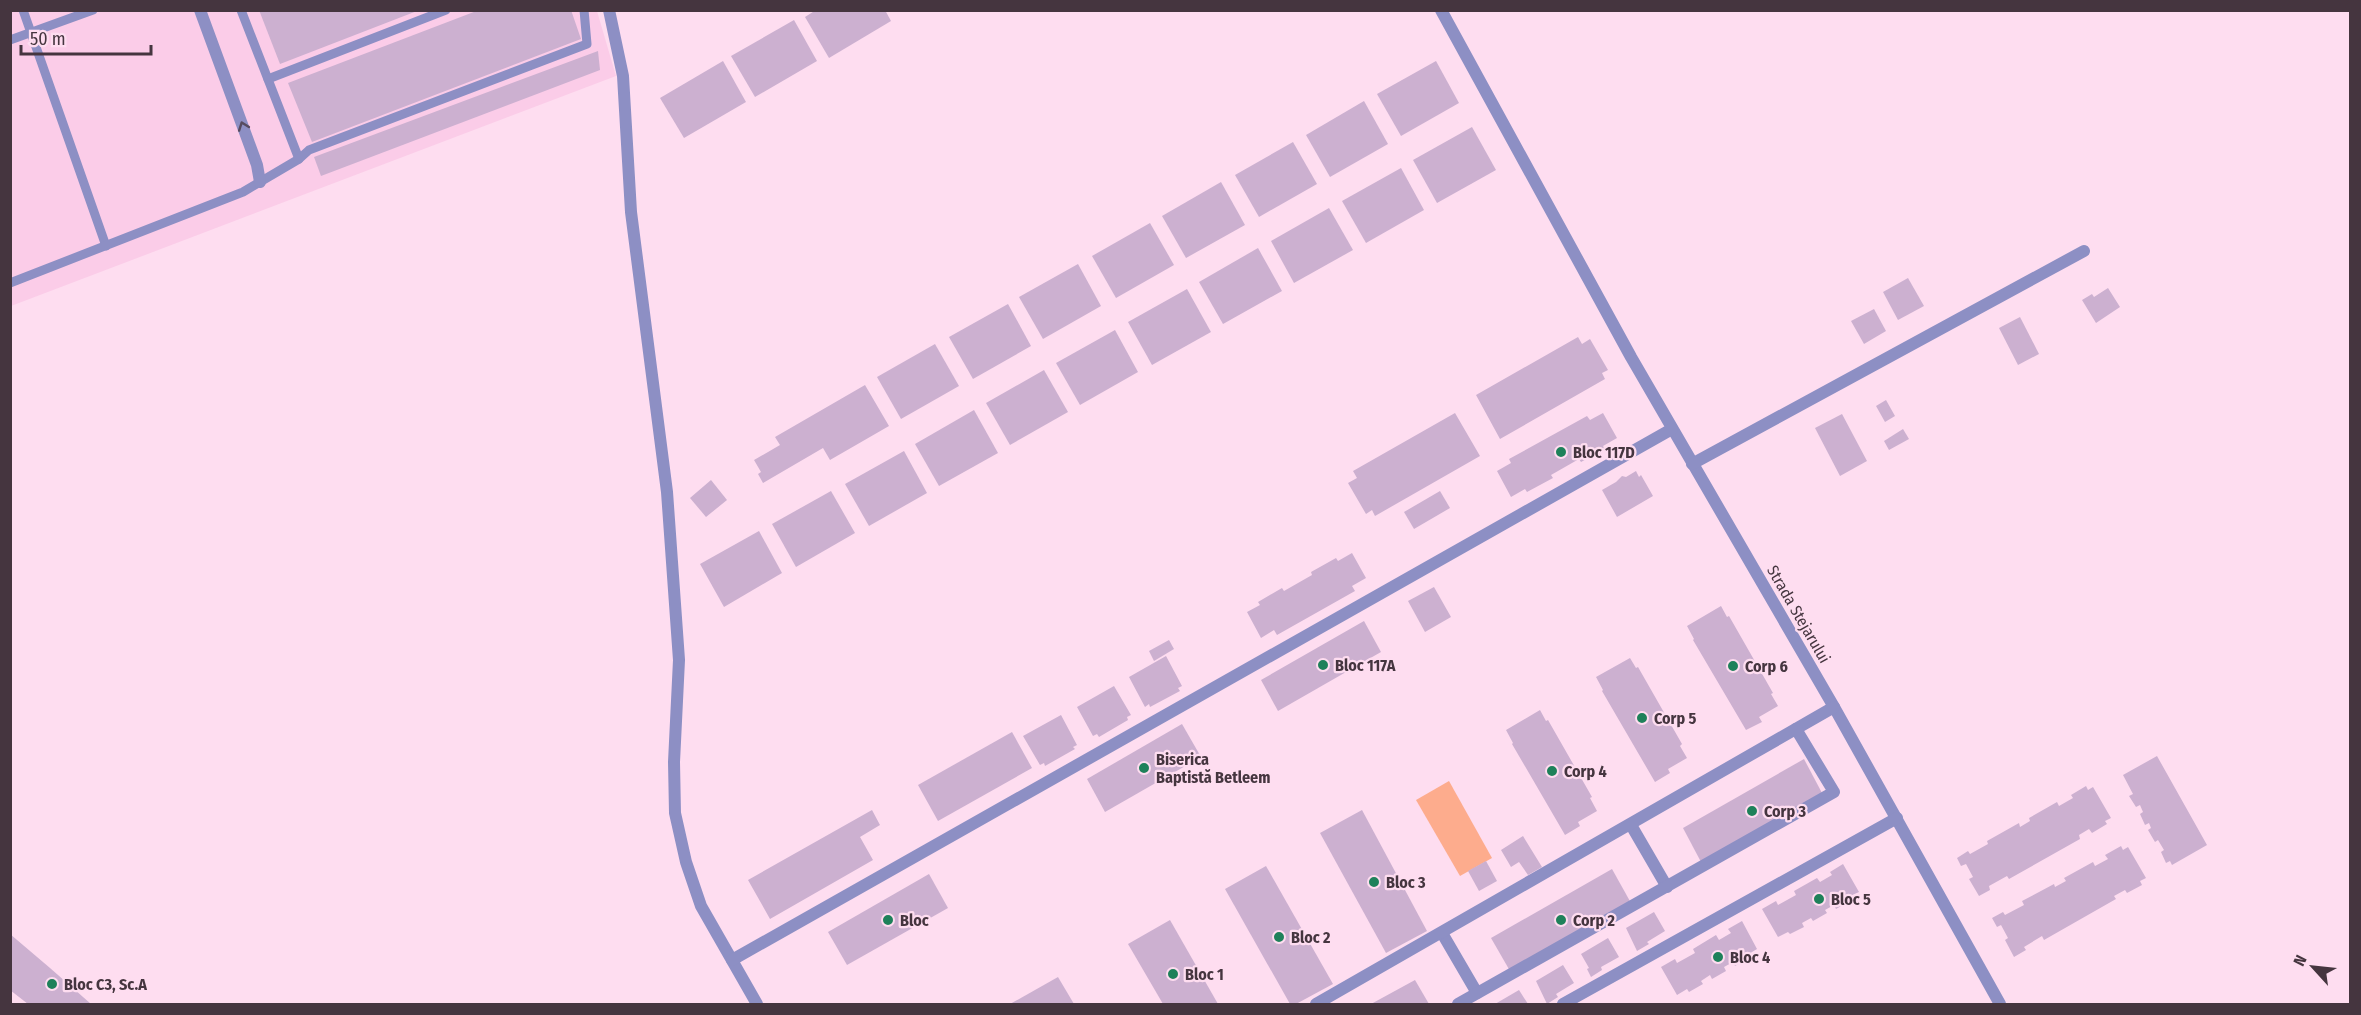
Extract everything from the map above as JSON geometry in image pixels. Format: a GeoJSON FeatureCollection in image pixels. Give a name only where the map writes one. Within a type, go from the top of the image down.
{"type":"FeatureCollection","features":[{"type":"Feature","properties":{"kind":"street"},"geometry":{"type":"LineString","coordinates":[[200,10],[257,165],[260,182]]}},
{"type":"Feature","properties":{"kind":"street"},"geometry":{"type":"LineString","coordinates":[[609,10],[623,76],[631,212],[659,417],[669,513],[679,660],[674,762],[675,813],[686,862],[702,906],[757,1005]]}},
{"type":"Feature","properties":{"kind":"street","name":"Strada Stejarului"},"geometry":{"type":"LineString","coordinates":[[1441,10],[1672,429],[1834,707],[2000,1005]]}},
{"type":"Feature","properties":{"kind":"street"},"geometry":{"type":"LineString","coordinates":[[1692,464],[2084,251]]}},
{"type":"Feature","properties":{"kind":"street"},"geometry":{"type":"LineString","coordinates":[[732,960],[1672,429]]}},
{"type":"Feature","properties":{"kind":"street"},"geometry":{"type":"LineString","coordinates":[[1316,1005],[1834,707]]}},
{"type":"Feature","properties":{"kind":"street"},"geometry":{"type":"LineString","coordinates":[[1458,1005],[1834,792],[1796,729]]}},
{"type":"Feature","properties":{"kind":"street"},"geometry":{"type":"LineString","coordinates":[[1563,1005],[1897,818]]}},
{"type":"Feature","properties":{"kind":"street"},"geometry":{"type":"LineString","coordinates":[[1631,825],[1667,887]]}},
{"type":"Feature","properties":{"kind":"street"},"geometry":{"type":"LineString","coordinates":[[1442,933],[1477,993]]}},
{"type":"Feature","properties":{"kind":"lane"},"geometry":{"type":"LineString","coordinates":[[22,10],[106,246]]}},
{"type":"Feature","properties":{"kind":"lane"},"geometry":{"type":"LineString","coordinates":[[10,40],[93,10]]}},
{"type":"Feature","properties":{"kind":"lane"},"geometry":{"type":"LineString","coordinates":[[241,10],[299,159]]}},
{"type":"Feature","properties":{"kind":"lane"},"geometry":{"type":"LineString","coordinates":[[267,79],[446,10]]}},
{"type":"Feature","properties":{"kind":"lane"},"geometry":{"type":"LineString","coordinates":[[10,283],[223,201],[299,159],[309,150],[587,44],[584,10]]}},
{"type":"Feature","properties":{"kind":"shaded area"},"geometry":{"type":"Polygon","coordinates":[[[11,11],[597,11],[616,76],[11,306],[11,11]]]}},
{"type":"Feature","properties":{"kind":"shaded area"},"geometry":{"type":"Polygon","coordinates":[[[1449,781],[1492,858],[1460,876],[1416,800],[1449,781]]]}},
{"type":"Feature","properties":{"kind":"building"},"geometry":{"type":"Polygon","coordinates":[[[259,10],[417,10],[417,11],[280,64],[259,10]]]}},
{"type":"Feature","properties":{"kind":"building"},"geometry":{"type":"Polygon","coordinates":[[[479,10],[571,10],[581,39],[312,142],[288,83],[479,10]]]}},
{"type":"Feature","properties":{"kind":"building"},"geometry":{"type":"Polygon","coordinates":[[[816,10],[885,10],[891,21],[829,58],[805,17],[816,10]]]}},
{"type":"Feature","properties":{"kind":"building"},"geometry":{"type":"Polygon","coordinates":[[[794,20],[817,61],[755,97],[731,56],[794,20]]]}},
{"type":"Feature","properties":{"kind":"building"},"geometry":{"type":"Polygon","coordinates":[[[598,51],[600,70],[321,176],[314,157],[598,51]]]}},
{"type":"Feature","properties":{"kind":"building"},"geometry":{"type":"Polygon","coordinates":[[[723,61],[746,102],[684,138],[660,98],[723,61]]]}},
{"type":"Feature","properties":{"kind":"building"},"geometry":{"type":"Polygon","coordinates":[[[1436,61],[1459,103],[1401,136],[1377,94],[1436,61]]]}},
{"type":"Feature","properties":{"kind":"building"},"geometry":{"type":"Polygon","coordinates":[[[1364,101],[1388,144],[1330,177],[1306,135],[1364,101]]]}},
{"type":"Feature","properties":{"kind":"building"},"geometry":{"type":"Polygon","coordinates":[[[1472,127],[1496,170],[1437,203],[1413,160],[1472,127]]]}},
{"type":"Feature","properties":{"kind":"building"},"geometry":{"type":"Polygon","coordinates":[[[1293,142],[1317,184],[1259,217],[1235,175],[1293,142]]]}},
{"type":"Feature","properties":{"kind":"building"},"geometry":{"type":"Polygon","coordinates":[[[1401,168],[1424,210],[1366,243],[1342,201],[1401,168]]]}},
{"type":"Feature","properties":{"kind":"building"},"geometry":{"type":"Polygon","coordinates":[[[1221,182],[1245,225],[1186,258],[1162,216],[1221,182]]]}},
{"type":"Feature","properties":{"kind":"building"},"geometry":{"type":"Polygon","coordinates":[[[1329,208],[1353,250],[1294,283],[1271,241],[1329,208]]]}},
{"type":"Feature","properties":{"kind":"building"},"geometry":{"type":"Polygon","coordinates":[[[1150,223],[1174,265],[1116,298],[1092,256],[1150,223]]]}},
{"type":"Feature","properties":{"kind":"building"},"geometry":{"type":"Polygon","coordinates":[[[1258,248],[1282,291],[1223,324],[1199,282],[1258,248]]]}},
{"type":"Feature","properties":{"kind":"building"},"geometry":{"type":"Polygon","coordinates":[[[1078,264],[1101,306],[1043,339],[1019,297],[1078,264]]]}},
{"type":"Feature","properties":{"kind":"building"},"geometry":{"type":"Polygon","coordinates":[[[1908,278],[1924,306],[1898,320],[1883,292],[1908,278]]]}},
{"type":"Feature","properties":{"kind":"building"},"geometry":{"type":"Polygon","coordinates":[[[2108,288],[2120,307],[2096,323],[2082,300],[2092,294],[2094,297],[2108,288]]]}},
{"type":"Feature","properties":{"kind":"building"},"geometry":{"type":"Polygon","coordinates":[[[1187,289],[1211,332],[1152,365],[1128,322],[1187,289]]]}},
{"type":"Feature","properties":{"kind":"building"},"geometry":{"type":"Polygon","coordinates":[[[1008,304],[1031,346],[973,379],[949,337],[1008,304]]]}},
{"type":"Feature","properties":{"kind":"building"},"geometry":{"type":"Polygon","coordinates":[[[1874,309],[1886,331],[1864,344],[1851,321],[1874,309]]]}},
{"type":"Feature","properties":{"kind":"building"},"geometry":{"type":"Polygon","coordinates":[[[2020,317],[2039,354],[2018,365],[1999,328],[2020,317]]]}},
{"type":"Feature","properties":{"kind":"building"},"geometry":{"type":"Polygon","coordinates":[[[1115,330],[1138,372],[1080,405],[1056,363],[1115,330]]]}},
{"type":"Feature","properties":{"kind":"building"},"geometry":{"type":"Polygon","coordinates":[[[1578,337],[1582,344],[1590,339],[1608,370],[1602,373],[1605,379],[1500,439],[1476,395],[1578,337]]]}},
{"type":"Feature","properties":{"kind":"building"},"geometry":{"type":"Polygon","coordinates":[[[935,344],[959,386],[901,419],[877,377],[935,344]]]}},
{"type":"Feature","properties":{"kind":"building"},"geometry":{"type":"Polygon","coordinates":[[[1044,370],[1068,412],[1010,445],[986,403],[1044,370]]]}},
{"type":"Feature","properties":{"kind":"building"},"geometry":{"type":"Polygon","coordinates":[[[865,385],[889,426],[830,460],[823,448],[763,483],[758,474],[761,472],[754,460],[780,445],[775,437],[865,385]]]}},
{"type":"Feature","properties":{"kind":"building"},"geometry":{"type":"Polygon","coordinates":[[[1886,400],[1895,416],[1885,422],[1876,406],[1886,400]]]}},
{"type":"Feature","properties":{"kind":"building"},"geometry":{"type":"Polygon","coordinates":[[[974,410],[998,453],[939,486],[915,444],[974,410]]]}},
{"type":"Feature","properties":{"kind":"building"},"geometry":{"type":"Polygon","coordinates":[[[1455,413],[1480,456],[1375,516],[1372,510],[1366,514],[1348,483],[1357,478],[1353,471],[1455,413]]]}},
{"type":"Feature","properties":{"kind":"building","name":"Bloc 117D"},"geometry":{"type":"Polygon","coordinates":[[[1603,413],[1617,438],[1603,446],[1605,449],[1581,462],[1579,459],[1551,475],[1553,478],[1527,492],[1525,489],[1511,497],[1497,471],[1511,463],[1509,459],[1587,416],[1590,420],[1603,413]]]}},
{"type":"Feature","properties":{"kind":"building"},"geometry":{"type":"Polygon","coordinates":[[[1842,414],[1867,461],[1840,476],[1815,428],[1842,414]]]}},
{"type":"Feature","properties":{"kind":"building"},"geometry":{"type":"Polygon","coordinates":[[[1903,429],[1909,439],[1889,450],[1884,441],[1903,429]]]}},
{"type":"Feature","properties":{"kind":"building"},"geometry":{"type":"Polygon","coordinates":[[[904,451],[927,493],[869,526],[845,484],[904,451]]]}},
{"type":"Feature","properties":{"kind":"building"},"geometry":{"type":"Polygon","coordinates":[[[1636,471],[1639,477],[1641,475],[1653,496],[1617,517],[1602,490],[1622,476],[1626,477],[1636,471]]]}},
{"type":"Feature","properties":{"kind":"building"},"geometry":{"type":"Polygon","coordinates":[[[711,480],[727,500],[706,517],[690,498],[711,480]]]}},
{"type":"Feature","properties":{"kind":"building"},"geometry":{"type":"Polygon","coordinates":[[[831,491],[855,533],[796,567],[772,524],[831,491]]]}},
{"type":"Feature","properties":{"kind":"building"},"geometry":{"type":"Polygon","coordinates":[[[1440,491],[1450,508],[1414,529],[1404,512],[1440,491]]]}},
{"type":"Feature","properties":{"kind":"building"},"geometry":{"type":"Polygon","coordinates":[[[759,531],[782,573],[724,607],[700,564],[759,531]]]}},
{"type":"Feature","properties":{"kind":"building"},"geometry":{"type":"Polygon","coordinates":[[[1352,553],[1366,578],[1352,586],[1355,591],[1277,635],[1274,630],[1261,638],[1247,612],[1260,605],[1258,602],[1282,588],[1284,591],[1336,558],[1338,561],[1352,553]]]}},
{"type":"Feature","properties":{"kind":"building"},"geometry":{"type":"Polygon","coordinates":[[[1434,587],[1451,617],[1425,632],[1408,601],[1434,587]]]}},
{"type":"Feature","properties":{"kind":"building","name":"Corp 6"},"geometry":{"type":"Polygon","coordinates":[[[1721,606],[1773,693],[1771,694],[1778,706],[1759,717],[1762,722],[1746,730],[1687,626],[1721,606]]]}},
{"type":"Feature","properties":{"kind":"building","name":"Bloc 117A"},"geometry":{"type":"Polygon","coordinates":[[[1364,621],[1381,652],[1278,711],[1261,680],[1364,621]]]}},
{"type":"Feature","properties":{"kind":"building"},"geometry":{"type":"Polygon","coordinates":[[[1169,640],[1174,649],[1154,661],[1149,651],[1169,640]]]}},
{"type":"Feature","properties":{"kind":"building"},"geometry":{"type":"Polygon","coordinates":[[[1166,656],[1182,686],[1178,688],[1180,691],[1150,707],[1149,704],[1145,707],[1129,677],[1166,656]]]}},
{"type":"Feature","properties":{"kind":"building","name":"Corp 5"},"geometry":{"type":"Polygon","coordinates":[[[1630,658],[1636,668],[1638,667],[1682,744],[1680,746],[1687,758],[1668,769],[1670,773],[1655,782],[1596,677],[1630,658]]]}},
{"type":"Feature","properties":{"kind":"building"},"geometry":{"type":"Polygon","coordinates":[[[1114,686],[1131,715],[1127,717],[1128,720],[1099,737],[1097,734],[1093,736],[1077,707],[1114,686]]]}},
{"type":"Feature","properties":{"kind":"building","name":"Corp 4"},"geometry":{"type":"Polygon","coordinates":[[[1540,710],[1592,797],[1590,798],[1597,811],[1578,822],[1580,826],[1565,835],[1506,730],[1540,710]]]}},
{"type":"Feature","properties":{"kind":"building"},"geometry":{"type":"Polygon","coordinates":[[[1061,715],[1077,745],[1073,747],[1075,749],[1045,766],[1044,763],[1040,765],[1023,736],[1061,715]]]}},
{"type":"Feature","properties":{"kind":"building","name":"Biserica Baptistă Betleem"},"geometry":{"type":"Polygon","coordinates":[[[1182,724],[1201,757],[1105,812],[1087,779],[1182,724]]]}},
{"type":"Feature","properties":{"kind":"building"},"geometry":{"type":"Polygon","coordinates":[[[1012,732],[1032,768],[938,821],[918,785],[1012,732]]]}},
{"type":"Feature","properties":{"kind":"building"},"geometry":{"type":"Polygon","coordinates":[[[2157,756],[2207,845],[2172,865],[2170,861],[2166,863],[2161,852],[2164,850],[2158,840],[2155,842],[2148,830],[2151,828],[2149,823],[2145,825],[2140,814],[2143,812],[2140,805],[2136,807],[2129,796],[2133,794],[2123,775],[2157,756]]]}},
{"type":"Feature","properties":{"kind":"building","name":"Corp 3"},"geometry":{"type":"Polygon","coordinates":[[[1804,759],[1822,793],[1701,862],[1683,828],[1804,759]]]}},
{"type":"Feature","properties":{"kind":"building"},"geometry":{"type":"Polygon","coordinates":[[[2086,786],[2088,790],[2093,787],[2111,818],[2105,821],[2107,824],[2092,833],[2089,829],[2079,835],[2080,839],[2009,879],[2007,876],[1989,886],[1990,890],[1979,896],[1969,879],[1973,877],[1966,864],[1961,866],[1957,858],[1968,851],[1970,854],[1988,844],[1987,841],[2019,823],[2020,827],[2030,821],[2029,818],[2057,802],[2059,806],[2073,798],[2071,795],[2086,786]]]}},
{"type":"Feature","properties":{"kind":"building"},"geometry":{"type":"Polygon","coordinates":[[[872,810],[880,825],[860,837],[873,860],[770,919],[748,880],[872,810]]]}},
{"type":"Feature","properties":{"kind":"building","name":"Bloc 3"},"geometry":{"type":"Polygon","coordinates":[[[1362,810],[1427,931],[1386,953],[1320,833],[1362,810]]]}},
{"type":"Feature","properties":{"kind":"building"},"geometry":{"type":"Polygon","coordinates":[[[1523,836],[1542,867],[1528,875],[1519,862],[1511,867],[1501,850],[1523,836]]]}},
{"type":"Feature","properties":{"kind":"building"},"geometry":{"type":"Polygon","coordinates":[[[2121,846],[2123,850],[2128,847],[2146,878],[2140,881],[2142,885],[2127,893],[2125,890],[2114,896],[2116,899],[2044,940],[2042,936],[2024,947],[2026,950],[2014,957],[2005,940],[2008,938],[2001,925],[1997,927],[1992,918],[2003,912],[2005,915],[2024,905],[2022,901],[2054,884],[2055,887],[2066,881],[2064,878],[2093,862],[2095,866],[2108,859],[2105,855],[2121,846]]]}},
{"type":"Feature","properties":{"kind":"building"},"geometry":{"type":"Polygon","coordinates":[[[1486,861],[1497,881],[1479,891],[1468,871],[1486,861]]]}},
{"type":"Feature","properties":{"kind":"building","name":"Bloc 5"},"geometry":{"type":"Polygon","coordinates":[[[1843,864],[1859,892],[1848,897],[1850,901],[1836,909],[1834,905],[1825,910],[1827,913],[1813,921],[1811,918],[1802,923],[1804,927],[1778,937],[1762,909],[1776,901],[1778,905],[1796,895],[1794,891],[1817,878],[1820,882],[1832,875],[1830,872],[1843,864]]]}},
{"type":"Feature","properties":{"kind":"building","name":"Bloc 2"},"geometry":{"type":"Polygon","coordinates":[[[1266,866],[1333,984],[1296,1004],[1290,1004],[1225,889],[1266,866]]]}},
{"type":"Feature","properties":{"kind":"building","name":"Corp 2"},"geometry":{"type":"Polygon","coordinates":[[[1612,869],[1631,903],[1510,971],[1491,938],[1612,869]]]}},
{"type":"Feature","properties":{"kind":"building","name":"Bloc"},"geometry":{"type":"Polygon","coordinates":[[[929,874],[948,908],[847,965],[828,932],[929,874]]]}},
{"type":"Feature","properties":{"kind":"building"},"geometry":{"type":"Polygon","coordinates":[[[1654,912],[1665,931],[1637,951],[1626,928],[1654,912]]]}},
{"type":"Feature","properties":{"kind":"building","name":"Bloc 1"},"geometry":{"type":"Polygon","coordinates":[[[1170,920],[1218,1004],[1163,1004],[1128,944],[1170,920]]]}},
{"type":"Feature","properties":{"kind":"building","name":"Bloc 4"},"geometry":{"type":"Polygon","coordinates":[[[1742,921],[1757,949],[1747,955],[1749,958],[1735,966],[1733,962],[1724,967],[1726,971],[1712,979],[1710,975],[1701,981],[1703,984],[1689,992],[1687,989],[1677,995],[1661,967],[1675,959],[1677,963],[1695,953],[1693,949],[1716,935],[1719,940],[1731,933],[1728,929],[1742,921]]]}},
{"type":"Feature","properties":{"kind":"building"},"geometry":{"type":"Polygon","coordinates":[[[10,934],[91,1004],[28,1004],[10,990],[10,934]]]}},
{"type":"Feature","properties":{"kind":"building"},"geometry":{"type":"Polygon","coordinates":[[[1608,938],[1619,957],[1601,967],[1602,970],[1591,977],[1581,954],[1608,938]]]}},
{"type":"Feature","properties":{"kind":"building"},"geometry":{"type":"Polygon","coordinates":[[[1563,965],[1574,983],[1556,994],[1558,997],[1547,1004],[1536,981],[1563,965]]]}},
{"type":"Feature","properties":{"kind":"building"},"geometry":{"type":"Polygon","coordinates":[[[1058,977],[1074,1004],[1010,1004],[1058,977]]]}},
{"type":"Feature","properties":{"kind":"building"},"geometry":{"type":"Polygon","coordinates":[[[1415,980],[1429,1004],[1371,1004],[1415,980]]]}},
{"type":"Feature","properties":{"kind":"building"},"geometry":{"type":"Polygon","coordinates":[[[1519,990],[1528,1004],[1495,1004],[1519,990]]]}},
{"type":"Feature","properties":{"kind":"place","name":"Bloc 117D"},"geometry":{"type":"Point","coordinates":[1561,452]}},
{"type":"Feature","properties":{"kind":"place","name":"Bloc 117A"},"geometry":{"type":"Point","coordinates":[1323,665]}},
{"type":"Feature","properties":{"kind":"place","name":"Corp 6"},"geometry":{"type":"Point","coordinates":[1733,666]}},
{"type":"Feature","properties":{"kind":"place","name":"Corp 5"},"geometry":{"type":"Point","coordinates":[1642,718]}},
{"type":"Feature","properties":{"kind":"place","name":"Biserica Baptistă Betleem"},"geometry":{"type":"Point","coordinates":[1144,768]}},
{"type":"Feature","properties":{"kind":"place","name":"Corp 4"},"geometry":{"type":"Point","coordinates":[1552,771]}},
{"type":"Feature","properties":{"kind":"place","name":"Corp 3"},"geometry":{"type":"Point","coordinates":[1752,811]}},
{"type":"Feature","properties":{"kind":"place","name":"Bloc 3"},"geometry":{"type":"Point","coordinates":[1374,882]}},
{"type":"Feature","properties":{"kind":"place","name":"Bloc 5"},"geometry":{"type":"Point","coordinates":[1819,899]}},
{"type":"Feature","properties":{"kind":"place","name":"Bloc"},"geometry":{"type":"Point","coordinates":[888,920]}},
{"type":"Feature","properties":{"kind":"place","name":"Corp 2"},"geometry":{"type":"Point","coordinates":[1561,920]}},
{"type":"Feature","properties":{"kind":"place","name":"Bloc 2"},"geometry":{"type":"Point","coordinates":[1279,937]}},
{"type":"Feature","properties":{"kind":"place","name":"Bloc 4"},"geometry":{"type":"Point","coordinates":[1718,957]}},
{"type":"Feature","properties":{"kind":"place","name":"Bloc 1"},"geometry":{"type":"Point","coordinates":[1173,974]}},
{"type":"Feature","properties":{"kind":"place","name":"Bloc C3, Sc.A"},"geometry":{"type":"Point","coordinates":[52,984]}}]}
